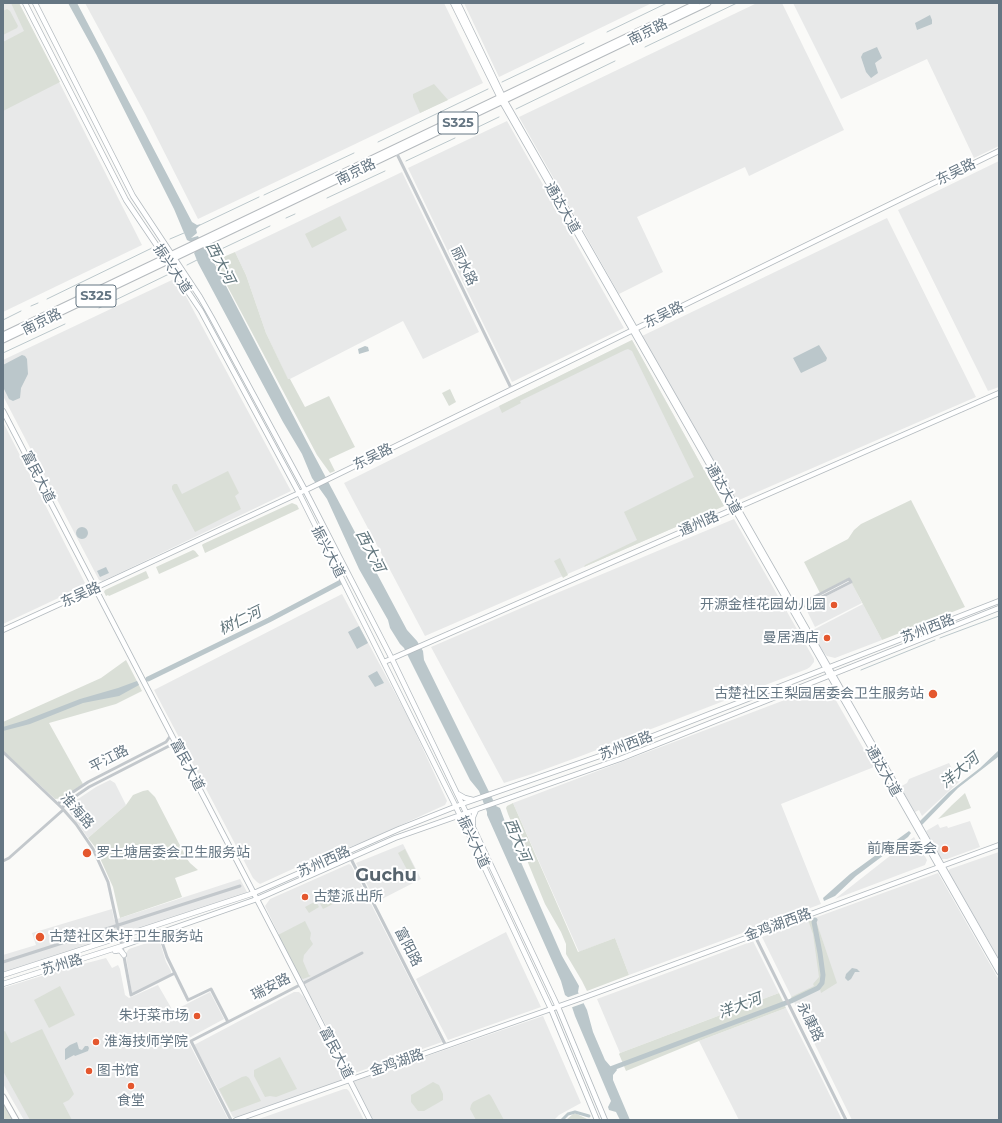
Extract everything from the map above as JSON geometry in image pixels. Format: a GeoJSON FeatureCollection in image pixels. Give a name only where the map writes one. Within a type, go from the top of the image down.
{"type":"FeatureCollection","features":[{"type":"Feature","properties":{"kind":"main road","name":"振兴大道"},"geometry":{"type":"LineString","coordinates":[[25,3],[126,200],[201,311],[299,493],[468,831],[551,1009],[596,1120]]}},
{"type":"Feature","properties":{"kind":"main road","name":"振兴大道"},"geometry":{"type":"LineString","coordinates":[[35,3],[133,196],[200,297],[212,318],[305,490],[392,659],[558,1007],[605,1120]]}},
{"type":"Feature","properties":{"kind":"main road","name":"通达大道"},"geometry":{"type":"LineString","coordinates":[[453,3],[502,99],[794,609],[999,972]]}},
{"type":"Feature","properties":{"kind":"main road","name":"通达大道"},"geometry":{"type":"LineString","coordinates":[[458,3],[502,99]]}},
{"type":"Feature","properties":{"kind":"main road","name":"南京路"},"geometry":{"type":"LineString","coordinates":[[3,340],[173,256],[396,152],[697,3]]}},
{"type":"Feature","properties":{"kind":"main road","name":"南京路"},"geometry":{"type":"LineString","coordinates":[[207,241],[502,99],[708,3]]}},
{"type":"Feature","properties":{"kind":"main road","name":"东吴路"},"geometry":{"type":"LineString","coordinates":[[3,630],[310,488],[999,151]]}},
{"type":"Feature","properties":{"kind":"main road","name":"南京路"},"geometry":{"type":"LineString","coordinates":[[3,335],[166,260]]}},
{"type":"Feature","properties":{"kind":"main road","name":"通州路"},"geometry":{"type":"LineString","coordinates":[[384,662],[999,393]]}},
{"type":"Feature","properties":{"kind":"main road","name":"富民大道"},"geometry":{"type":"LineString","coordinates":[[3,410],[370,1120]]}},
{"type":"Feature","properties":{"kind":"main road","name":"苏州西路"},"geometry":{"type":"LineString","coordinates":[[254,893],[399,829],[462,804],[617,750],[999,601]]}},
{"type":"Feature","properties":{"kind":"main road","name":"苏州西路"},"geometry":{"type":"LineString","coordinates":[[257,899],[395,838],[620,759],[999,608]]}},
{"type":"Feature","properties":{"kind":"main road"},"geometry":{"type":"LineString","coordinates":[[457,793],[465,798],[474,800]]}},
{"type":"Feature","properties":{"kind":"main road"},"geometry":{"type":"LineString","coordinates":[[449,819],[447,811],[451,806],[452,798]]}},
{"type":"Feature","properties":{"kind":"main road"},"geometry":{"type":"LineString","coordinates":[[475,831],[473,821],[477,809]]}},
{"type":"Feature","properties":{"kind":"main road"},"geometry":{"type":"LineString","coordinates":[[443,821],[458,821],[468,831]]}},
{"type":"Feature","properties":{"kind":"main road","name":"金鸡湖西路"},"geometry":{"type":"LineString","coordinates":[[558,1007],[999,845]]}},
{"type":"Feature","properties":{"kind":"main road","name":"通达大道"},"geometry":{"type":"LineString","coordinates":[[940,866],[999,965]]}},
{"type":"Feature","properties":{"kind":"main road","name":"苏州路"},"geometry":{"type":"LineString","coordinates":[[3,975],[254,893]]}},
{"type":"Feature","properties":{"kind":"main road","name":"苏州路"},"geometry":{"type":"LineString","coordinates":[[3,984],[122,946],[257,899]]}},
{"type":"Feature","properties":{"kind":"main road"},"geometry":{"type":"LineString","coordinates":[[74,961],[90,959],[117,950],[121,951],[124,955]]}},
{"type":"Feature","properties":{"kind":"main road","name":"金鸡湖路"},"geometry":{"type":"LineString","coordinates":[[236,1120],[558,1007]]}},
{"type":"Feature","properties":{"kind":"main road"},"geometry":{"type":"LineString","coordinates":[[3,1097],[16,1120]]}},
{"type":"Feature","properties":{"kind":"street","name":"丽水路"},"geometry":{"type":"LineString","coordinates":[[396,152],[512,390]]}},
{"type":"Feature","properties":{"kind":"street"},"geometry":{"type":"LineString","coordinates":[[794,609],[821,596],[829,591],[849,579],[851,582],[829,591]]}},
{"type":"Feature","properties":{"kind":"street","name":"平江路"},"geometry":{"type":"LineString","coordinates":[[58,804],[64,798],[88,782],[166,742],[171,735]]}},
{"type":"Feature","properties":{"kind":"street","name":"平江路"},"geometry":{"type":"LineString","coordinates":[[3,861],[9,858],[62,809],[67,802],[89,787],[169,746],[177,745]]}},
{"type":"Feature","properties":{"kind":"street","name":"淮海路"},"geometry":{"type":"LineString","coordinates":[[3,752],[58,804],[76,824],[93,849],[105,873],[112,897],[131,995],[175,973]]}},
{"type":"Feature","properties":{"kind":"street","name":"富阳路"},"geometry":{"type":"LineString","coordinates":[[350,857],[446,1046]]}},
{"type":"Feature","properties":{"kind":"street"},"geometry":{"type":"LineString","coordinates":[[3,962],[240,886]]}},
{"type":"Feature","properties":{"kind":"street"},"geometry":{"type":"LineString","coordinates":[[159,933],[167,958],[188,1000],[211,989],[228,1022]]}},
{"type":"Feature","properties":{"kind":"street","name":"永康路"},"geometry":{"type":"LineString","coordinates":[[754,934],[846,1120]]}},
{"type":"Feature","properties":{"kind":"street","name":"瑞安路"},"geometry":{"type":"LineString","coordinates":[[231,1120],[191,1041],[362,952]]}},
{"type":"Feature","properties":{"kind":"shaded area"},"geometry":{"type":"Polygon","coordinates":[[[3,3],[19,3],[142,245],[3,312],[3,3]]]}},
{"type":"Feature","properties":{"kind":"shaded area"},"geometry":{"type":"Polygon","coordinates":[[[11,3],[19,3],[60,82],[3,111],[3,42],[24,31],[11,3]]]}},
{"type":"Feature","properties":{"kind":"shaded area"},"geometry":{"type":"Polygon","coordinates":[[[68,3],[77,3],[192,222],[197,225],[201,224],[196,229],[197,233],[191,238],[198,236],[205,249],[210,251],[215,250],[212,259],[407,630],[417,641],[423,651],[424,660],[496,806],[500,808],[513,844],[562,956],[579,986],[578,992],[587,1010],[593,1032],[605,1060],[611,1067],[615,1067],[617,1070],[613,1075],[613,1080],[630,1120],[620,1120],[616,1112],[609,1110],[608,1107],[611,1101],[575,1016],[569,998],[565,995],[561,981],[487,815],[479,791],[470,780],[404,648],[390,628],[388,620],[359,569],[327,499],[312,478],[302,454],[283,422],[198,263],[194,253],[196,251],[191,242],[187,240],[174,209],[96,54],[68,3]]]}},
{"type":"Feature","properties":{"kind":"shaded area"},"geometry":{"type":"Polygon","coordinates":[[[85,3],[444,3],[483,83],[198,219],[145,114],[85,3]]]}},
{"type":"Feature","properties":{"kind":"shaded area"},"geometry":{"type":"Polygon","coordinates":[[[464,3],[652,3],[499,77],[464,3]]]}},
{"type":"Feature","properties":{"kind":"shaded area"},"geometry":{"type":"Polygon","coordinates":[[[757,3],[782,3],[844,130],[749,176],[745,167],[637,217],[663,272],[619,294],[519,117],[757,3]]]}},
{"type":"Feature","properties":{"kind":"shaded area"},"geometry":{"type":"Polygon","coordinates":[[[793,3],[999,3],[999,146],[974,158],[927,59],[841,99],[793,3]]]}},
{"type":"Feature","properties":{"kind":"shaded area"},"geometry":{"type":"Polygon","coordinates":[[[7,9],[10,11],[18,26],[17,28],[3,35],[3,11],[7,9]]]}},
{"type":"Feature","properties":{"kind":"shaded area"},"geometry":{"type":"Polygon","coordinates":[[[930,15],[932,24],[917,30],[915,23],[930,15]]]}},
{"type":"Feature","properties":{"kind":"shaded area"},"geometry":{"type":"Polygon","coordinates":[[[877,47],[882,58],[875,63],[878,73],[871,78],[866,72],[861,57],[863,53],[877,47]]]}},
{"type":"Feature","properties":{"kind":"shaded area"},"geometry":{"type":"Polygon","coordinates":[[[434,84],[448,100],[420,113],[413,94],[434,84]]]}},
{"type":"Feature","properties":{"kind":"shaded area"},"geometry":{"type":"Polygon","coordinates":[[[507,121],[624,328],[512,382],[408,168],[507,121]]]}},
{"type":"Feature","properties":{"kind":"shaded area"},"geometry":{"type":"Polygon","coordinates":[[[999,161],[999,387],[988,391],[898,210],[999,161]]]}},
{"type":"Feature","properties":{"kind":"shaded area"},"geometry":{"type":"Polygon","coordinates":[[[402,172],[479,332],[423,359],[403,321],[288,380],[266,333],[246,275],[235,252],[402,172]]]}},
{"type":"Feature","properties":{"kind":"shaded area"},"geometry":{"type":"Polygon","coordinates":[[[340,216],[347,230],[312,248],[305,234],[340,216]]]}},
{"type":"Feature","properties":{"kind":"shaded area"},"geometry":{"type":"Polygon","coordinates":[[[887,218],[976,397],[739,500],[735,498],[642,336],[887,218]]]}},
{"type":"Feature","properties":{"kind":"shaded area"},"geometry":{"type":"Polygon","coordinates":[[[235,252],[246,275],[266,333],[288,379],[290,379],[305,407],[329,396],[355,447],[329,459],[335,471],[330,473],[317,455],[214,261],[235,252]]]}},
{"type":"Feature","properties":{"kind":"shaded area"},"geometry":{"type":"Polygon","coordinates":[[[174,279],[182,289],[291,491],[103,581],[99,580],[3,396],[3,360],[174,279]]]}},
{"type":"Feature","properties":{"kind":"shaded area"},"geometry":{"type":"Polygon","coordinates":[[[632,340],[724,506],[425,636],[344,483],[632,340]]]}},
{"type":"Feature","properties":{"kind":"shaded area"},"geometry":{"type":"Polygon","coordinates":[[[632,340],[724,506],[584,567],[585,565],[637,540],[624,512],[694,477],[632,351],[628,349],[625,350],[520,401],[521,403],[502,413],[499,406],[632,340]]]}},
{"type":"Feature","properties":{"kind":"shaded area"},"geometry":{"type":"Polygon","coordinates":[[[819,345],[827,358],[826,361],[801,373],[793,358],[819,345]]]}},
{"type":"Feature","properties":{"kind":"shaded area"},"geometry":{"type":"Polygon","coordinates":[[[365,346],[368,347],[369,351],[359,354],[358,349],[365,346]]]}},
{"type":"Feature","properties":{"kind":"shaded area"},"geometry":{"type":"Polygon","coordinates":[[[22,355],[27,359],[28,374],[21,388],[20,398],[13,401],[9,399],[3,387],[3,365],[22,355]]]}},
{"type":"Feature","properties":{"kind":"shaded area"},"geometry":{"type":"Polygon","coordinates":[[[450,389],[456,402],[449,406],[442,393],[450,389]]]}},
{"type":"Feature","properties":{"kind":"shaded area"},"geometry":{"type":"Polygon","coordinates":[[[3,422],[85,583],[82,587],[3,624],[3,422]]]}},
{"type":"Feature","properties":{"kind":"shaded area"},"geometry":{"type":"Polygon","coordinates":[[[228,471],[239,493],[235,496],[241,509],[195,532],[172,489],[172,486],[177,484],[182,494],[228,471]]]}},
{"type":"Feature","properties":{"kind":"shaded area"},"geometry":{"type":"Polygon","coordinates":[[[911,500],[965,607],[882,640],[849,578],[820,593],[804,562],[848,539],[854,530],[861,524],[911,500]]]}},
{"type":"Feature","properties":{"kind":"shaded area"},"geometry":{"type":"Polygon","coordinates":[[[292,503],[297,505],[299,509],[205,553],[203,544],[292,503]]]}},
{"type":"Feature","properties":{"kind":"shaded area"},"geometry":{"type":"Polygon","coordinates":[[[734,519],[814,659],[814,662],[810,667],[581,756],[504,783],[431,647],[734,519]]]}},
{"type":"Feature","properties":{"kind":"shaded area"},"geometry":{"type":"Polygon","coordinates":[[[80,527],[84,527],[88,533],[84,539],[80,539],[76,535],[76,531],[80,527]]]}},
{"type":"Feature","properties":{"kind":"shaded area"},"geometry":{"type":"Polygon","coordinates":[[[193,550],[199,556],[159,574],[156,567],[193,550]]]}},
{"type":"Feature","properties":{"kind":"shaded area"},"geometry":{"type":"Polygon","coordinates":[[[560,558],[568,575],[563,578],[554,561],[560,558]]]}},
{"type":"Feature","properties":{"kind":"shaded area"},"geometry":{"type":"Polygon","coordinates":[[[106,567],[109,573],[100,577],[97,571],[106,567]]]}},
{"type":"Feature","properties":{"kind":"shaded area"},"geometry":{"type":"Polygon","coordinates":[[[146,571],[149,578],[106,596],[104,592],[105,590],[146,571]]]}},
{"type":"Feature","properties":{"kind":"shaded area","name":"开源金桂花园幼儿园"},"geometry":{"type":"Polygon","coordinates":[[[852,583],[862,603],[815,627],[805,607],[852,583]]]}},
{"type":"Feature","properties":{"kind":"shaded area"},"geometry":{"type":"Polygon","coordinates":[[[342,594],[410,721],[447,801],[445,805],[366,841],[297,867],[260,884],[253,878],[154,690],[342,594]]]}},
{"type":"Feature","properties":{"kind":"shaded area"},"geometry":{"type":"Polygon","coordinates":[[[863,604],[882,640],[835,658],[827,656],[811,631],[863,604]]]}},
{"type":"Feature","properties":{"kind":"shaded area"},"geometry":{"type":"Polygon","coordinates":[[[359,626],[368,643],[357,649],[348,632],[359,626]]]}},
{"type":"Feature","properties":{"kind":"shaded area"},"geometry":{"type":"Polygon","coordinates":[[[126,660],[142,691],[116,704],[49,723],[83,784],[63,798],[55,799],[3,751],[3,722],[101,678],[126,660]]]}},
{"type":"Feature","properties":{"kind":"shaded area"},"geometry":{"type":"Polygon","coordinates":[[[377,671],[384,683],[375,687],[368,676],[377,671]]]}},
{"type":"Feature","properties":{"kind":"shaded area"},"geometry":{"type":"Polygon","coordinates":[[[137,681],[139,685],[119,696],[83,703],[30,724],[3,731],[3,727],[26,720],[80,699],[137,681]]]}},
{"type":"Feature","properties":{"kind":"shaded area"},"geometry":{"type":"Polygon","coordinates":[[[819,687],[830,690],[874,767],[781,804],[821,904],[629,975],[615,938],[579,952],[513,803],[819,687]]]}},
{"type":"Feature","properties":{"kind":"shaded area"},"geometry":{"type":"Polygon","coordinates":[[[999,750],[998,757],[958,788],[921,826],[919,822],[949,792],[980,768],[999,750]]]}},
{"type":"Feature","properties":{"kind":"shaded area"},"geometry":{"type":"Polygon","coordinates":[[[949,763],[960,781],[922,816],[919,810],[915,812],[900,787],[907,783],[909,779],[949,763]]]}},
{"type":"Feature","properties":{"kind":"shaded area"},"geometry":{"type":"Polygon","coordinates":[[[110,780],[115,783],[126,805],[88,838],[66,807],[96,787],[110,780]]]}},
{"type":"Feature","properties":{"kind":"shaded area"},"geometry":{"type":"Polygon","coordinates":[[[148,790],[155,797],[187,859],[198,870],[175,878],[182,897],[120,918],[113,887],[95,847],[88,838],[126,805],[133,795],[148,790]]]}},
{"type":"Feature","properties":{"kind":"shaded area"},"geometry":{"type":"Polygon","coordinates":[[[965,793],[971,808],[938,819],[952,805],[965,793]]]}},
{"type":"Feature","properties":{"kind":"shaded area"},"geometry":{"type":"Polygon","coordinates":[[[513,803],[578,952],[615,938],[629,975],[587,991],[566,954],[566,944],[545,904],[508,814],[506,808],[513,803]]]}},
{"type":"Feature","properties":{"kind":"shaded area"},"geometry":{"type":"Polygon","coordinates":[[[970,821],[980,847],[947,859],[941,859],[926,831],[938,824],[940,828],[947,826],[948,828],[970,821]]]}},
{"type":"Feature","properties":{"kind":"shaded area"},"geometry":{"type":"Polygon","coordinates":[[[909,831],[911,833],[908,837],[856,876],[835,896],[824,901],[823,898],[850,874],[909,831]]]}},
{"type":"Feature","properties":{"kind":"shaded area"},"geometry":{"type":"Polygon","coordinates":[[[914,837],[927,860],[925,865],[835,899],[914,837]]]}},
{"type":"Feature","properties":{"kind":"shaded area"},"geometry":{"type":"Polygon","coordinates":[[[403,844],[421,879],[376,902],[356,863],[403,844]]]}},
{"type":"Feature","properties":{"kind":"shaded area"},"geometry":{"type":"Polygon","coordinates":[[[405,849],[417,873],[411,877],[398,853],[405,849]]]}},
{"type":"Feature","properties":{"kind":"shaded area"},"geometry":{"type":"Polygon","coordinates":[[[999,852],[999,959],[948,871],[999,852]]]}},
{"type":"Feature","properties":{"kind":"shaded area"},"geometry":{"type":"Polygon","coordinates":[[[349,864],[351,865],[442,1042],[352,1074],[299,976],[265,906],[270,899],[349,864]]]}},
{"type":"Feature","properties":{"kind":"shaded area"},"geometry":{"type":"Polygon","coordinates":[[[938,873],[999,980],[999,1120],[852,1120],[762,937],[938,873]]]}},
{"type":"Feature","properties":{"kind":"shaded area"},"geometry":{"type":"Polygon","coordinates":[[[240,879],[247,892],[244,895],[3,973],[3,955],[36,945],[32,933],[112,909],[114,920],[240,879]]]}},
{"type":"Feature","properties":{"kind":"shaded area"},"geometry":{"type":"Polygon","coordinates":[[[329,892],[335,903],[323,909],[317,898],[329,892]]]}},
{"type":"Feature","properties":{"kind":"shaded area"},"geometry":{"type":"Polygon","coordinates":[[[316,901],[319,907],[309,913],[305,907],[316,901]]]}},
{"type":"Feature","properties":{"kind":"shaded area"},"geometry":{"type":"Polygon","coordinates":[[[815,918],[837,983],[821,993],[820,989],[793,1001],[791,997],[814,986],[813,984],[819,977],[813,934],[808,920],[815,918]]]}},
{"type":"Feature","properties":{"kind":"shaded area"},"geometry":{"type":"Polygon","coordinates":[[[305,921],[311,933],[310,939],[313,944],[304,955],[303,961],[309,975],[311,976],[303,979],[299,976],[278,935],[305,921]]]}},
{"type":"Feature","properties":{"kind":"shaded area"},"geometry":{"type":"Polygon","coordinates":[[[506,932],[541,1007],[448,1040],[416,979],[506,932]]]}},
{"type":"Feature","properties":{"kind":"shaded area"},"geometry":{"type":"Polygon","coordinates":[[[159,939],[171,974],[132,994],[126,953],[129,949],[159,939]]]}},
{"type":"Feature","properties":{"kind":"shaded area"},"geometry":{"type":"Polygon","coordinates":[[[753,941],[779,993],[620,1053],[597,999],[753,941]]]}},
{"type":"Feature","properties":{"kind":"shaded area","name":"淮海技师学院"},"geometry":{"type":"Polygon","coordinates":[[[106,958],[112,968],[118,965],[125,995],[129,998],[158,985],[173,1011],[210,992],[224,1019],[187,1039],[228,1119],[24,1120],[3,1084],[3,988],[106,958]]]}},
{"type":"Feature","properties":{"kind":"shaded area"},"geometry":{"type":"Polygon","coordinates":[[[852,968],[857,969],[860,972],[855,972],[848,981],[845,978],[846,974],[852,968]]]}},
{"type":"Feature","properties":{"kind":"shaded area"},"geometry":{"type":"Polygon","coordinates":[[[60,986],[75,1015],[49,1028],[34,1000],[60,986]]]}},
{"type":"Feature","properties":{"kind":"shaded area"},"geometry":{"type":"Polygon","coordinates":[[[294,992],[299,992],[304,997],[344,1077],[341,1081],[233,1117],[194,1045],[294,992]]]}},
{"type":"Feature","properties":{"kind":"shaded area"},"geometry":{"type":"Polygon","coordinates":[[[779,993],[786,1008],[626,1071],[619,1054],[620,1053],[779,993]]]}},
{"type":"Feature","properties":{"kind":"shaded area"},"geometry":{"type":"Polygon","coordinates":[[[786,1008],[842,1120],[739,1120],[699,1041],[786,1008]]]}},
{"type":"Feature","properties":{"kind":"shaded area"},"geometry":{"type":"Polygon","coordinates":[[[543,1016],[581,1103],[559,1115],[554,1120],[373,1120],[352,1082],[543,1016]]]}},
{"type":"Feature","properties":{"kind":"shaded area"},"geometry":{"type":"Polygon","coordinates":[[[42,1029],[74,1094],[69,1100],[63,1103],[72,1120],[30,1120],[3,1071],[3,1032],[5,1031],[11,1043],[42,1029]]]}},
{"type":"Feature","properties":{"kind":"shaded area"},"geometry":{"type":"Polygon","coordinates":[[[77,1042],[79,1049],[82,1050],[85,1046],[88,1046],[88,1051],[75,1056],[74,1055],[65,1060],[65,1049],[77,1042]]]}},
{"type":"Feature","properties":{"kind":"shaded area"},"geometry":{"type":"Polygon","coordinates":[[[280,1057],[297,1089],[276,1097],[265,1097],[254,1076],[254,1070],[280,1057]]]}},
{"type":"Feature","properties":{"kind":"shaded area"},"geometry":{"type":"Polygon","coordinates":[[[246,1076],[249,1078],[261,1101],[231,1112],[219,1089],[246,1076]]]}},
{"type":"Feature","properties":{"kind":"shaded area"},"geometry":{"type":"Polygon","coordinates":[[[433,1082],[439,1085],[443,1094],[443,1100],[424,1111],[418,1111],[411,1102],[411,1095],[433,1082]]]}},
{"type":"Feature","properties":{"kind":"shaded area"},"geometry":{"type":"Polygon","coordinates":[[[344,1089],[349,1091],[364,1120],[256,1120],[344,1089]]]}},
{"type":"Feature","properties":{"kind":"shaded area"},"geometry":{"type":"Polygon","coordinates":[[[489,1094],[504,1120],[476,1120],[470,1109],[471,1105],[473,1102],[489,1094]]]}},
{"type":"Feature","properties":{"kind":"shaded area"},"geometry":{"type":"Polygon","coordinates":[[[3,1103],[13,1120],[4,1120],[3,1103]]]}},
{"type":"Feature","properties":{"kind":"shaded area"},"geometry":{"type":"Polygon","coordinates":[[[573,1114],[577,1114],[589,1120],[566,1120],[573,1114]]]}},
{"type":"Feature","properties":{"kind":"pier"},"geometry":{"type":"Polygon","coordinates":[[[580,993],[584,1003],[570,1008],[566,998],[580,993]]]}},
{"type":"Feature","properties":{"kind":"waterway"},"geometry":{"type":"LineString","coordinates":[[607,32],[667,3]]}},
{"type":"Feature","properties":{"kind":"waterway"},"geometry":{"type":"LineString","coordinates":[[645,47],[737,3]]}},
{"type":"Feature","properties":{"kind":"waterway"},"geometry":{"type":"LineString","coordinates":[[502,82],[584,43]]}},
{"type":"Feature","properties":{"kind":"waterway"},"geometry":{"type":"LineString","coordinates":[[516,109],[615,61]]}},
{"type":"Feature","properties":{"kind":"waterway"},"geometry":{"type":"LineString","coordinates":[[378,142],[488,89]]}},
{"type":"Feature","properties":{"kind":"waterway"},"geometry":{"type":"LineString","coordinates":[[472,130],[499,117]]}},
{"type":"Feature","properties":{"kind":"waterway"},"geometry":{"type":"LineString","coordinates":[[406,161],[455,138]]}},
{"type":"Feature","properties":{"kind":"waterway"},"geometry":{"type":"LineString","coordinates":[[264,195],[354,153]]}},
{"type":"Feature","properties":{"kind":"waterway"},"geometry":{"type":"LineString","coordinates":[[327,198],[385,171]]}},
{"type":"Feature","properties":{"kind":"waterway"},"geometry":{"type":"LineString","coordinates":[[198,226],[259,197]]}},
{"type":"Feature","properties":{"kind":"waterway"},"geometry":{"type":"LineString","coordinates":[[286,218],[295,214]]}},
{"type":"Feature","properties":{"kind":"waterway","name":"西大河"},"geometry":{"type":"LineString","coordinates":[[215,252],[270,226]]}},
{"type":"Feature","properties":{"kind":"waterway"},"geometry":{"type":"LineString","coordinates":[[170,239],[184,233]]}},
{"type":"Feature","properties":{"kind":"waterway"},"geometry":{"type":"LineString","coordinates":[[47,299],[152,248]]}},
{"type":"Feature","properties":{"kind":"waterway"},"geometry":{"type":"LineString","coordinates":[[187,265],[197,260]]}},
{"type":"Feature","properties":{"kind":"waterway"},"geometry":{"type":"LineString","coordinates":[[99,308],[169,274]]}},
{"type":"Feature","properties":{"kind":"waterway"},"geometry":{"type":"LineString","coordinates":[[31,306],[38,303]]}},
{"type":"Feature","properties":{"kind":"waterway"},"geometry":{"type":"LineString","coordinates":[[3,320],[21,311]]}},
{"type":"Feature","properties":{"kind":"waterway"},"geometry":{"type":"LineString","coordinates":[[3,353],[65,324]]}},
{"type":"Feature","properties":{"kind":"waterway","name":"树仁河"},"geometry":{"type":"LineString","coordinates":[[148,679],[269,620],[341,582]]}},
{"type":"Feature","properties":{"kind":"waterway"},"geometry":{"type":"LineString","coordinates":[[940,638],[999,616]]}},
{"type":"Feature","properties":{"kind":"waterway"},"geometry":{"type":"LineString","coordinates":[[861,670],[935,640]]}},
{"type":"Feature","properties":{"kind":"waterway","name":"洋大河"},"geometry":{"type":"LineString","coordinates":[[610,1069],[791,1001],[818,988],[822,983],[823,975],[814,922],[815,920]]}},
{"type":"Feature","properties":{"kind":"waterway","name":"洋大河"},"geometry":{"type":"LineString","coordinates":[[562,1120],[568,1114],[575,1112],[589,1116]]}},
{"type":"Feature","properties":{"kind":"place","name":"开源金桂花园幼儿园"},"geometry":{"type":"Point","coordinates":[834,605]}},
{"type":"Feature","properties":{"kind":"place","name":"曼居酒店"},"geometry":{"type":"Point","coordinates":[827,638]}},
{"type":"Feature","properties":{"kind":"place","name":"古楚社区王梨园居委会卫生服务站"},"geometry":{"type":"Point","coordinates":[933,694]}},
{"type":"Feature","properties":{"kind":"place","name":"前庵居委会"},"geometry":{"type":"Point","coordinates":[945,849]}},
{"type":"Feature","properties":{"kind":"place","name":"罗土塘居委会卫生服务站"},"geometry":{"type":"Point","coordinates":[87,853]}},
{"type":"Feature","properties":{"kind":"place","name":"古楚派出所"},"geometry":{"type":"Point","coordinates":[305,897]}},
{"type":"Feature","properties":{"kind":"place","name":"古楚社区朱圩卫生服务站"},"geometry":{"type":"Point","coordinates":[40,937]}},
{"type":"Feature","properties":{"kind":"place","name":"朱圩菜市场"},"geometry":{"type":"Point","coordinates":[197,1016]}},
{"type":"Feature","properties":{"kind":"place","name":"淮海技师学院"},"geometry":{"type":"Point","coordinates":[96,1042]}},
{"type":"Feature","properties":{"kind":"place","name":"图书馆"},"geometry":{"type":"Point","coordinates":[89,1071]}},
{"type":"Feature","properties":{"kind":"place","name":"食堂"},"geometry":{"type":"Point","coordinates":[131,1086]}},
{"type":"Feature","properties":{"kind":"district","name":"Guchu"},"geometry":{"type":"Point","coordinates":[386,876]}}]}
